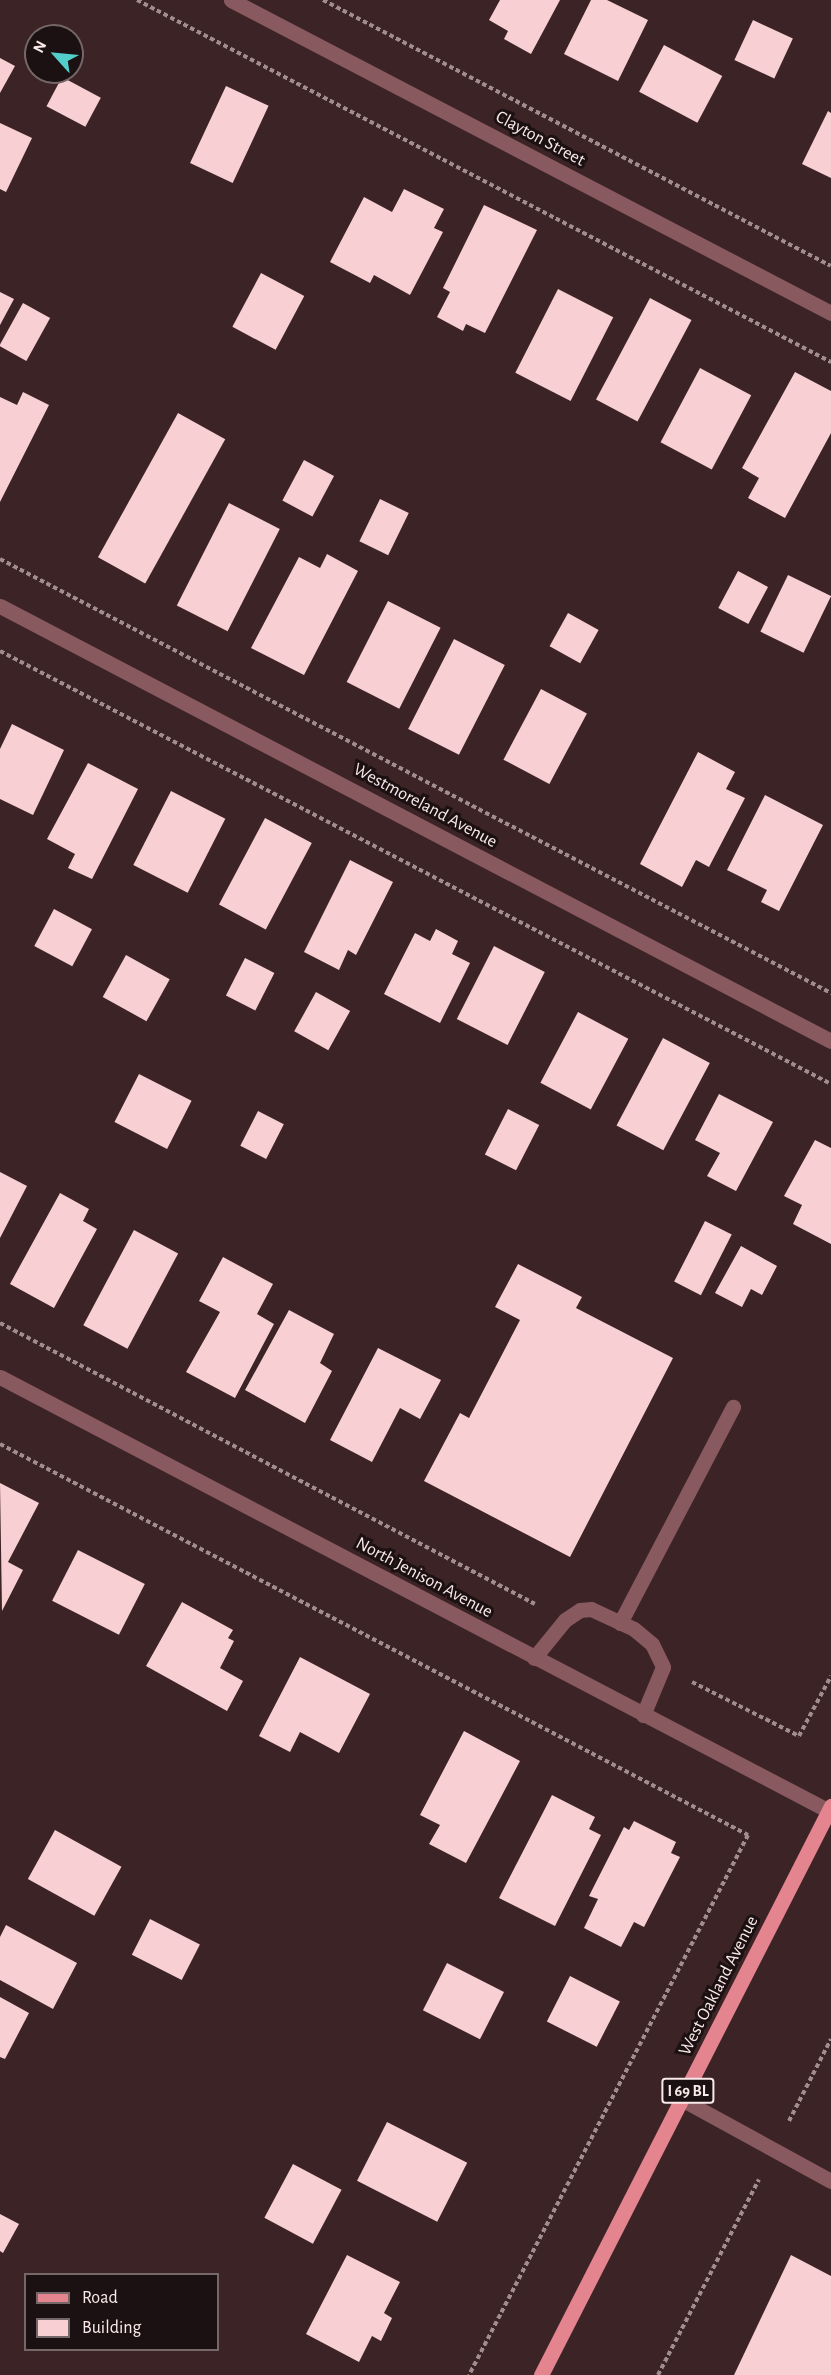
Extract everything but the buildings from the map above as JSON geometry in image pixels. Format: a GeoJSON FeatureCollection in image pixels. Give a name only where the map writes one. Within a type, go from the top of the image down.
{"type":"FeatureCollection","features":[{"type":"Feature","properties":{"kind":"main road","name":"West Oakland Avenue"},"geometry":{"type":"LineString","coordinates":[[541,2375],[830,1810]]}},
{"type":"Feature","properties":{"kind":"street","name":"Clayton Street"},"geometry":{"type":"LineString","coordinates":[[231,0],[831,313]]}},
{"type":"Feature","properties":{"kind":"street","name":"Westmoreland Avenue"},"geometry":{"type":"LineString","coordinates":[[0,606],[831,1041]]}},
{"type":"Feature","properties":{"kind":"street","name":"North Jenison Avenue"},"geometry":{"type":"LineString","coordinates":[[0,1377],[643,1715],[830,1810]]}},
{"type":"Feature","properties":{"kind":"street"},"geometry":{"type":"LineString","coordinates":[[620,1623],[733,1407]]}},
{"type":"Feature","properties":{"kind":"street"},"geometry":{"type":"LineString","coordinates":[[534,1658],[565,1620],[580,1610],[591,1609],[645,1636],[663,1667],[643,1715]]}},
{"type":"Feature","properties":{"kind":"street"},"geometry":{"type":"LineString","coordinates":[[683,2100],[831,2181]]}},
{"type":"Feature","properties":{"kind":"path"},"geometry":{"type":"LineString","coordinates":[[137,0],[831,362]]}},
{"type":"Feature","properties":{"kind":"path"},"geometry":{"type":"LineString","coordinates":[[323,0],[831,266]]}},
{"type":"Feature","properties":{"kind":"path"},"geometry":{"type":"LineString","coordinates":[[0,559],[831,993]]}},
{"type":"Feature","properties":{"kind":"path"},"geometry":{"type":"LineString","coordinates":[[0,651],[831,1084]]}},
{"type":"Feature","properties":{"kind":"path"},"geometry":{"type":"LineString","coordinates":[[0,1323],[565,1620]]}},
{"type":"Feature","properties":{"kind":"path"},"geometry":{"type":"LineString","coordinates":[[0,1444],[748,1835],[469,2375]]}},
{"type":"Feature","properties":{"kind":"path"},"geometry":{"type":"LineString","coordinates":[[663,1667],[799,1736],[831,1676]]}},
{"type":"Feature","properties":{"kind":"path"},"geometry":{"type":"LineString","coordinates":[[658,2375],[831,2039]]}}]}
